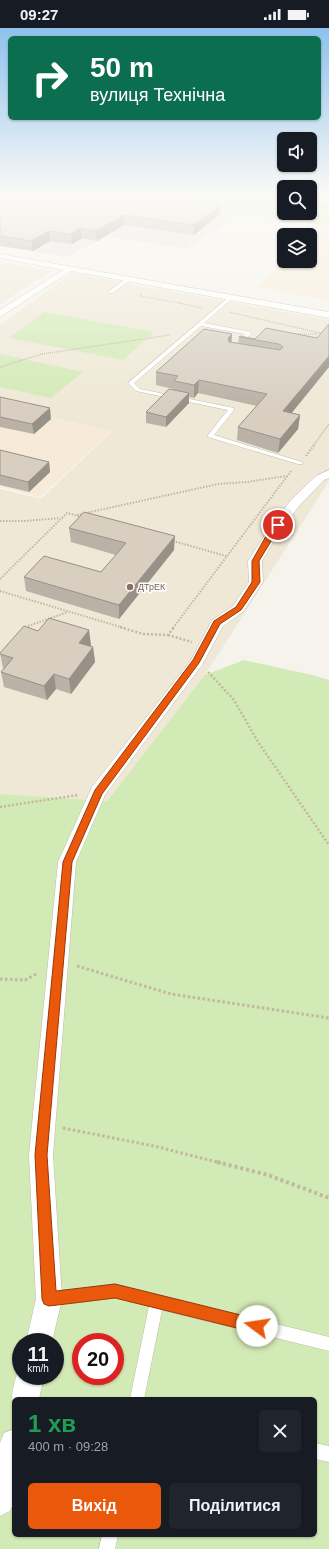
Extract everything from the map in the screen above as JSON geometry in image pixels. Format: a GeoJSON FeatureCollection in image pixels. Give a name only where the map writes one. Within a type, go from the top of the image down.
{"type":"FeatureCollection","features":[{"type":"Feature","properties":{"kind":"street"},"geometry":{"type":"LineString","coordinates":[[49,265],[329,315]]}},
{"type":"Feature","properties":{"kind":"street"},"geometry":{"type":"LineString","coordinates":[[0,308],[65,268]]}},
{"type":"Feature","properties":{"kind":"street"},"geometry":{"type":"LineString","coordinates":[[0,314],[65,268]]}},
{"type":"Feature","properties":{"kind":"street"},"geometry":{"type":"LineString","coordinates":[[41,1333],[49,1299],[41,1155],[67,862],[98,792],[196,662],[217,623],[238,609],[256,582],[255,561],[270,536],[295,503],[320,478],[329,473]]}},
{"type":"Feature","properties":{"kind":"street"},"geometry":{"type":"LineString","coordinates":[[25,1397],[28,1385]]}},
{"type":"Feature","properties":{"kind":"street"},"geometry":{"type":"LineString","coordinates":[[0,1501],[12,1451]]}},
{"type":"Feature","properties":{"kind":"lane"},"geometry":{"type":"LineString","coordinates":[[111,292],[129,279]]}},
{"type":"Feature","properties":{"kind":"lane"},"geometry":{"type":"LineString","coordinates":[[232,297],[131,383],[138,390],[232,409],[210,436],[300,463]]}},
{"type":"Feature","properties":{"kind":"lane"},"geometry":{"type":"LineString","coordinates":[[200,324],[249,333],[231,352]]}},
{"type":"Feature","properties":{"kind":"lane"},"geometry":{"type":"LineString","coordinates":[[49,1299],[115,1291],[329,1344]]}},
{"type":"Feature","properties":{"kind":"lane"},"geometry":{"type":"LineString","coordinates":[[137,1397],[157,1301]]}},
{"type":"Feature","properties":{"kind":"lane"},"geometry":{"type":"LineString","coordinates":[[317,1451],[329,1454]]}},
{"type":"Feature","properties":{"kind":"lane"},"geometry":{"type":"LineString","coordinates":[[107,1549],[110,1537]]}},
{"type":"Feature","properties":{"kind":"path"},"geometry":{"type":"LineString","coordinates":[[0,367],[42,354],[190,332]]}},
{"type":"Feature","properties":{"kind":"path"},"geometry":{"type":"LineString","coordinates":[[296,334],[321,334]]}},
{"type":"Feature","properties":{"kind":"path"},"geometry":{"type":"LineString","coordinates":[[168,634],[286,476],[300,463],[329,424]]}},
{"type":"Feature","properties":{"kind":"path"},"geometry":{"type":"LineString","coordinates":[[76,515],[218,484],[247,482],[286,476]]}},
{"type":"Feature","properties":{"kind":"path"},"geometry":{"type":"LineString","coordinates":[[0,579],[67,513],[83,517]]}},
{"type":"Feature","properties":{"kind":"path"},"geometry":{"type":"LineString","coordinates":[[0,521],[25,521],[61,518]]}},
{"type":"Feature","properties":{"kind":"path"},"geometry":{"type":"LineString","coordinates":[[166,540],[226,556]]}},
{"type":"Feature","properties":{"kind":"path"},"geometry":{"type":"LineString","coordinates":[[0,591],[143,634],[168,634],[186,639],[204,648]]}},
{"type":"Feature","properties":{"kind":"path"},"geometry":{"type":"LineString","coordinates":[[22,631],[28,626],[68,612]]}},
{"type":"Feature","properties":{"kind":"path"},"geometry":{"type":"LineString","coordinates":[[196,662],[204,665],[215,682],[222,686],[234,700],[258,742],[329,845]]}},
{"type":"Feature","properties":{"kind":"path"},"geometry":{"type":"LineString","coordinates":[[0,807],[98,792]]}},
{"type":"Feature","properties":{"kind":"path"},"geometry":{"type":"LineString","coordinates":[[0,979],[26,980],[58,961],[171,994],[329,1018]]}},
{"type":"Feature","properties":{"kind":"path"},"geometry":{"type":"LineString","coordinates":[[44,1124],[184,1153],[268,1175],[329,1198]]}},
{"type":"Feature","properties":{"kind":"shaded area"},"geometry":{"type":"Polygon","coordinates":[[[0,265],[17,265],[51,271],[0,304],[0,265]]]}},
{"type":"Feature","properties":{"kind":"shaded area"},"geometry":{"type":"Polygon","coordinates":[[[317,265],[329,265],[329,300],[258,287],[278,268],[317,268],[317,265]]]}},
{"type":"Feature","properties":{"kind":"shaded area","name":"ДТрЕК"},"geometry":{"type":"Polygon","coordinates":[[[72,273],[329,320],[329,481],[205,675],[107,801],[0,794],[0,489],[41,499],[111,432],[0,405],[0,325],[72,273]]]}},
{"type":"Feature","properties":{"kind":"shaded area"},"geometry":{"type":"Polygon","coordinates":[[[0,406],[110,432],[40,497],[0,487],[0,406]]]}},
{"type":"Feature","properties":{"kind":"green space"},"geometry":{"type":"Polygon","coordinates":[[[44,312],[154,332],[123,360],[9,338],[44,312]]]}},
{"type":"Feature","properties":{"kind":"green space"},"geometry":{"type":"Polygon","coordinates":[[[0,354],[83,372],[51,398],[0,387],[0,354]]]}},
{"type":"Feature","properties":{"kind":"green space"},"geometry":{"type":"Polygon","coordinates":[[[244,660],[329,680],[329,1549],[0,1549],[0,794],[107,801],[205,675],[244,660]]]}},
{"type":"Feature","properties":{"kind":"building"},"geometry":{"type":"Polygon","coordinates":[[[329,324],[329,356],[283,411],[300,415],[280,439],[238,427],[267,394],[199,380],[194,385],[174,381],[178,376],[156,372],[204,329],[232,334],[228,338],[229,342],[280,350],[283,347],[279,344],[239,337],[255,339],[266,328],[317,338],[329,324]]]}},
{"type":"Feature","properties":{"kind":"building"},"geometry":{"type":"Polygon","coordinates":[[[169,389],[189,393],[166,417],[146,412],[169,389]]]}},
{"type":"Feature","properties":{"kind":"building"},"geometry":{"type":"Polygon","coordinates":[[[0,397],[50,408],[32,424],[0,417],[0,397]]]}},
{"type":"Feature","properties":{"kind":"building"},"geometry":{"type":"Polygon","coordinates":[[[0,450],[49,462],[28,482],[0,475],[0,450]]]}},
{"type":"Feature","properties":{"kind":"building"},"geometry":{"type":"Polygon","coordinates":[[[84,512],[175,536],[119,605],[24,577],[44,556],[101,572],[126,543],[69,528],[84,512]]]}},
{"type":"Feature","properties":{"kind":"building"},"geometry":{"type":"Polygon","coordinates":[[[49,618],[89,630],[79,643],[93,647],[69,679],[54,674],[44,686],[1,672],[13,658],[0,653],[24,626],[38,631],[49,618]]]}},
{"type":"Feature","properties":{"kind":"place","name":"ДТрЕК"},"geometry":{"type":"Point","coordinates":[130,587]}},
{"type":"Feature","properties":{"kind":"route"},"geometry":{"type":"LineString","coordinates":[[257,1326],[115,1291],[49,1299],[41,1155],[67,862],[98,792],[196,662],[217,623],[238,609],[256,582],[255,561],[278,525]]}}]}
